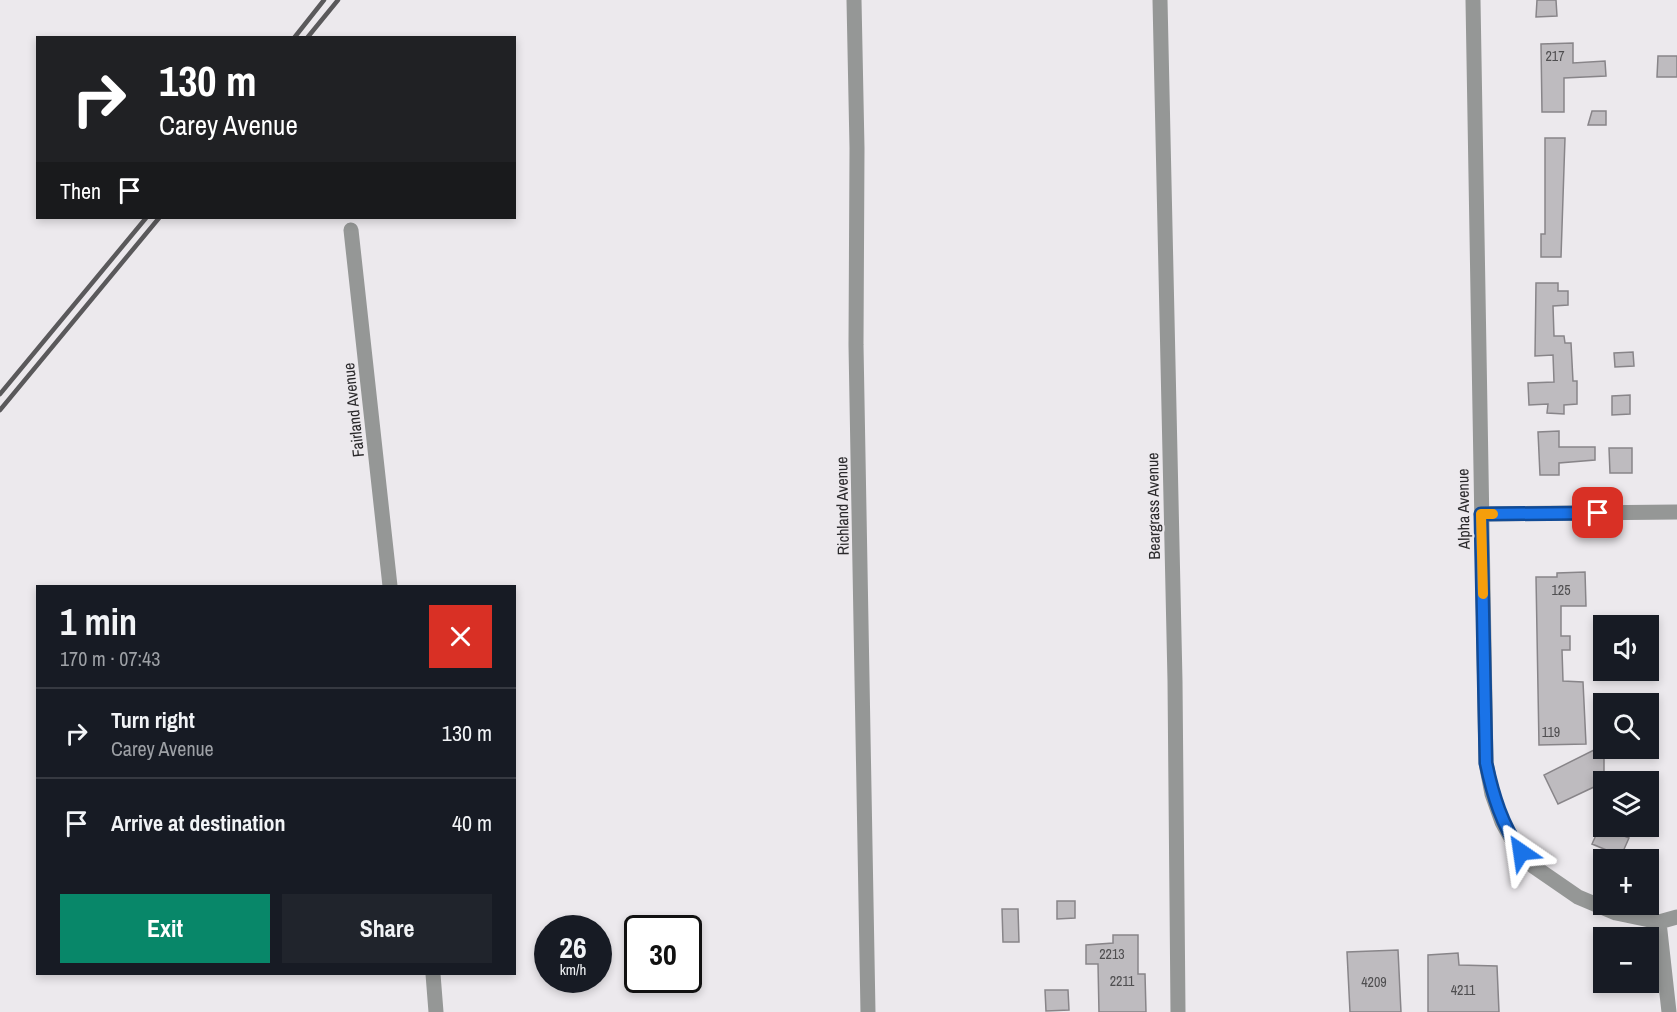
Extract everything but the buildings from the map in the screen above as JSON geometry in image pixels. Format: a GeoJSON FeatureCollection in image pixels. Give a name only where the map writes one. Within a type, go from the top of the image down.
{"type":"FeatureCollection","features":[{"type":"Feature","properties":{"kind":"street","name":"Richland Avenue"},"geometry":{"type":"LineString","coordinates":[[854,0],[868,1012]]}},
{"type":"Feature","properties":{"kind":"street","name":"Beargrass Avenue"},"geometry":{"type":"LineString","coordinates":[[1160,0],[1175,681],[1178,1012]]}},
{"type":"Feature","properties":{"kind":"street","name":"Alpha Avenue"},"geometry":{"type":"LineString","coordinates":[[1473,0],[1486,763],[1492,794],[1502,822],[1521,852],[1558,885],[1616,914],[1659,922]]}},
{"type":"Feature","properties":{"kind":"street","name":"Fairland Avenue"},"geometry":{"type":"LineString","coordinates":[[351,230],[390,585]]}},
{"type":"Feature","properties":{"kind":"street"},"geometry":{"type":"LineString","coordinates":[[1481,514],[1677,512]]}},
{"type":"Feature","properties":{"kind":"street"},"geometry":{"type":"LineString","coordinates":[[1669,1012],[1659,922],[1677,916]]}},
{"type":"Feature","properties":{"kind":"street"},"geometry":{"type":"LineString","coordinates":[[433,975],[436,1012]]}},
{"type":"Feature","properties":{"kind":"railway"},"geometry":{"type":"LineString","coordinates":[[296,36],[324,0]]}},
{"type":"Feature","properties":{"kind":"railway"},"geometry":{"type":"LineString","coordinates":[[309,36],[338,0]]}},
{"type":"Feature","properties":{"kind":"railway"},"geometry":{"type":"LineString","coordinates":[[0,394],[145,219]]}},
{"type":"Feature","properties":{"kind":"railway"},"geometry":{"type":"LineString","coordinates":[[0,410],[158,219]]}},
{"type":"Feature","properties":{"kind":"slow traffic"},"geometry":{"type":"LineString","coordinates":[[1483,594],[1481,514],[1493,514]]}},
{"type":"Feature","properties":{"kind":"route"},"geometry":{"type":"LineString","coordinates":[[1521,852],[1502,822],[1492,794],[1486,763],[1481,514],[1598,513]]}}]}
